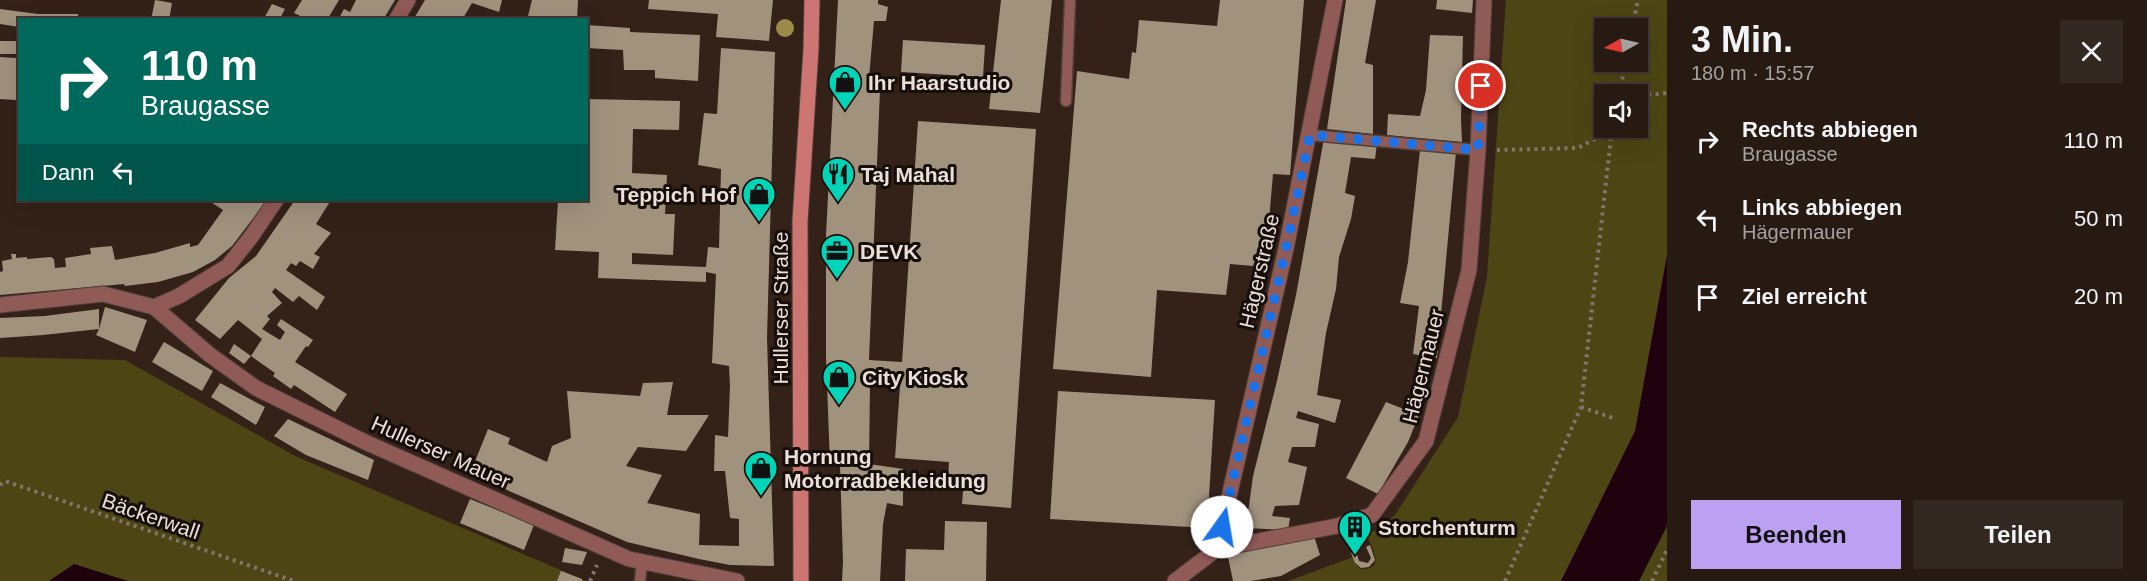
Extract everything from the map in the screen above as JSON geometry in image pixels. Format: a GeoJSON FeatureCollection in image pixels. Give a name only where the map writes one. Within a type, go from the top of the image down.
{"type":"FeatureCollection","features":[{"type":"Feature","properties":{"kind":"main road","name":"Hullerser Straße"},"geometry":{"type":"LineString","coordinates":[[801,581],[800,221],[812,49],[812,0]]}},
{"type":"Feature","properties":{"kind":"street"},"geometry":{"type":"LineString","coordinates":[[397,18],[408,0]]}},
{"type":"Feature","properties":{"kind":"street","name":"Hägerstraße"},"geometry":{"type":"LineString","coordinates":[[1217,549],[1287,244],[1335,0]]}},
{"type":"Feature","properties":{"kind":"street","name":"Hägermauer"},"geometry":{"type":"LineString","coordinates":[[1175,581],[1217,549],[1337,526],[1372,514],[1426,441],[1469,270],[1478,150],[1484,0]]}},
{"type":"Feature","properties":{"kind":"street"},"geometry":{"type":"LineString","coordinates":[[0,305],[103,294],[154,307],[179,296],[228,266],[275,201]]}},
{"type":"Feature","properties":{"kind":"street","name":"Hullerser Mauer"},"geometry":{"type":"LineString","coordinates":[[154,307],[210,355],[256,388],[365,442],[629,559],[737,581]]}},
{"type":"Feature","properties":{"kind":"lane"},"geometry":{"type":"LineString","coordinates":[[1066,101],[1070,0]]}},
{"type":"Feature","properties":{"kind":"lane"},"geometry":{"type":"LineString","coordinates":[[1310,135],[1478,150]]}},
{"type":"Feature","properties":{"kind":"lane"},"geometry":{"type":"LineString","coordinates":[[640,581],[642,562]]}},
{"type":"Feature","properties":{"kind":"path"},"geometry":{"type":"LineString","coordinates":[[1634,18],[1638,0]]}},
{"type":"Feature","properties":{"kind":"path"},"geometry":{"type":"LineString","coordinates":[[1648,95],[1667,93]]}},
{"type":"Feature","properties":{"kind":"path"},"geometry":{"type":"LineString","coordinates":[[1478,150],[1578,148],[1595,138]]}},
{"type":"Feature","properties":{"kind":"path"},"geometry":{"type":"LineString","coordinates":[[1504,581],[1581,407],[1611,138]]}},
{"type":"Feature","properties":{"kind":"path"},"geometry":{"type":"LineString","coordinates":[[1581,407],[1613,418]]}},
{"type":"Feature","properties":{"kind":"path","name":"Bäckerwall"},"geometry":{"type":"LineString","coordinates":[[0,485],[2,480],[294,581]]}},
{"type":"Feature","properties":{"kind":"path"},"geometry":{"type":"LineString","coordinates":[[1652,581],[1667,550]]}},
{"type":"Feature","properties":{"kind":"shaded area"},"geometry":{"type":"Polygon","coordinates":[[[1506,0],[1667,0],[1667,581],[1288,581],[1353,557],[1355,564],[1361,569],[1373,566],[1375,558],[1367,536],[1395,515],[1458,417],[1487,277],[1506,0]]]}},
{"type":"Feature","properties":{"kind":"shaded area"},"geometry":{"type":"Polygon","coordinates":[[[1667,255],[1667,526],[1639,581],[1561,581],[1635,431],[1667,255]]]}},
{"type":"Feature","properties":{"kind":"shaded area"},"geometry":{"type":"Polygon","coordinates":[[[0,357],[125,360],[295,456],[586,581],[0,581],[0,357]]]}},
{"type":"Feature","properties":{"kind":"shaded area"},"geometry":{"type":"Polygon","coordinates":[[[74,564],[128,581],[49,581],[74,564]]]}},
{"type":"Feature","properties":{"kind":"building"},"geometry":{"type":"Polygon","coordinates":[[[155,0],[172,3],[169,18],[151,18],[155,0]]]}},
{"type":"Feature","properties":{"kind":"building"},"geometry":{"type":"Polygon","coordinates":[[[302,0],[339,0],[328,18],[305,18],[294,13],[302,0]]]}},
{"type":"Feature","properties":{"kind":"building"},"geometry":{"type":"Polygon","coordinates":[[[356,0],[395,0],[384,18],[339,18],[344,9],[350,12],[356,0]]]}},
{"type":"Feature","properties":{"kind":"building"},"geometry":{"type":"Polygon","coordinates":[[[425,0],[502,0],[499,12],[472,3],[463,18],[414,18],[425,0]]]}},
{"type":"Feature","properties":{"kind":"building"},"geometry":{"type":"Polygon","coordinates":[[[532,0],[578,0],[577,18],[528,18],[532,0]]]}},
{"type":"Feature","properties":{"kind":"building"},"geometry":{"type":"Polygon","coordinates":[[[649,0],[773,0],[769,41],[716,37],[718,14],[648,9],[649,0]]]}},
{"type":"Feature","properties":{"kind":"building"},"geometry":{"type":"Polygon","coordinates":[[[838,0],[878,0],[878,4],[888,7],[886,21],[874,21],[868,89],[880,90],[869,360],[902,362],[918,121],[1036,129],[1011,508],[962,504],[964,480],[948,479],[949,462],[895,458],[900,386],[870,386],[869,464],[903,469],[903,506],[887,503],[883,524],[880,581],[842,581],[840,464],[830,464],[826,358],[826,235],[838,0]]]}},
{"type":"Feature","properties":{"kind":"building"},"geometry":{"type":"Polygon","coordinates":[[[1001,0],[1052,0],[1040,113],[989,109],[1001,0]]]}},
{"type":"Feature","properties":{"kind":"building"},"geometry":{"type":"Polygon","coordinates":[[[1220,0],[1304,0],[1290,175],[1273,174],[1265,267],[1230,264],[1226,295],[1157,290],[1151,377],[1053,369],[1077,71],[1129,79],[1132,52],[1136,53],[1139,20],[1217,26],[1220,0]]]}},
{"type":"Feature","properties":{"kind":"building"},"geometry":{"type":"Polygon","coordinates":[[[1346,0],[1376,0],[1365,63],[1373,65],[1373,134],[1327,129],[1346,0]]]}},
{"type":"Feature","properties":{"kind":"building"},"geometry":{"type":"Polygon","coordinates":[[[1437,0],[1473,0],[1472,13],[1436,9],[1437,0]]]}},
{"type":"Feature","properties":{"kind":"building"},"geometry":{"type":"Polygon","coordinates":[[[272,4],[285,9],[280,18],[264,18],[272,4]]]}},
{"type":"Feature","properties":{"kind":"building"},"geometry":{"type":"Polygon","coordinates":[[[0,9],[38,14],[78,14],[78,18],[18,18],[18,27],[0,24],[0,9]]]}},
{"type":"Feature","properties":{"kind":"building"},"geometry":{"type":"Polygon","coordinates":[[[588,25],[630,28],[630,32],[700,35],[698,81],[655,78],[655,70],[624,70],[623,50],[588,48],[588,25]]]}},
{"type":"Feature","properties":{"kind":"building"},"geometry":{"type":"Polygon","coordinates":[[[1430,35],[1463,36],[1462,142],[1387,135],[1388,114],[1420,116],[1426,90],[1430,35]]]}},
{"type":"Feature","properties":{"kind":"building"},"geometry":{"type":"Polygon","coordinates":[[[903,40],[985,45],[983,77],[901,72],[903,40]]]}},
{"type":"Feature","properties":{"kind":"building"},"geometry":{"type":"Polygon","coordinates":[[[0,41],[18,41],[18,54],[0,54],[0,41]]]}},
{"type":"Feature","properties":{"kind":"building"},"geometry":{"type":"Polygon","coordinates":[[[721,48],[775,52],[767,338],[774,566],[730,565],[627,542],[470,474],[488,429],[510,438],[508,444],[547,462],[552,446],[571,438],[567,391],[640,396],[643,383],[673,382],[667,415],[709,415],[686,451],[638,447],[626,466],[662,475],[647,503],[700,514],[699,545],[739,546],[739,519],[730,518],[725,471],[714,471],[715,435],[728,437],[730,386],[729,366],[712,363],[716,274],[706,272],[706,282],[598,278],[599,252],[555,250],[558,201],[588,201],[588,99],[680,101],[679,130],[633,129],[632,173],[667,175],[665,214],[675,214],[673,255],[632,253],[632,264],[706,267],[708,247],[719,248],[721,169],[698,165],[704,113],[717,114],[721,48]]]}},
{"type":"Feature","properties":{"kind":"building"},"geometry":{"type":"Polygon","coordinates":[[[0,57],[16,58],[16,100],[0,99],[0,57]]]}},
{"type":"Feature","properties":{"kind":"building"},"geometry":{"type":"Polygon","coordinates":[[[1324,138],[1377,144],[1375,159],[1351,157],[1345,193],[1355,196],[1351,219],[1339,257],[1336,289],[1326,333],[1317,395],[1341,400],[1335,423],[1298,411],[1296,418],[1319,424],[1315,447],[1292,447],[1288,462],[1307,467],[1299,505],[1275,506],[1272,516],[1290,518],[1288,530],[1246,528],[1253,476],[1296,295],[1324,138]]]}},
{"type":"Feature","properties":{"kind":"building"},"geometry":{"type":"Polygon","coordinates":[[[1420,150],[1456,152],[1437,358],[1413,354],[1419,306],[1400,303],[1408,262],[1420,150]]]}},
{"type":"Feature","properties":{"kind":"building"},"geometry":{"type":"Polygon","coordinates":[[[210,201],[266,201],[232,246],[215,260],[193,272],[158,282],[125,286],[124,284],[0,295],[2,261],[12,259],[11,254],[16,254],[16,258],[27,257],[27,259],[51,257],[54,259],[55,268],[66,267],[65,258],[91,254],[90,248],[112,246],[115,260],[155,253],[190,243],[190,247],[198,245],[223,210],[210,201]]]}},
{"type":"Feature","properties":{"kind":"building"},"geometry":{"type":"Polygon","coordinates":[[[294,201],[330,201],[316,224],[331,233],[314,254],[320,257],[313,269],[300,261],[296,266],[291,263],[286,270],[325,297],[317,310],[299,296],[293,302],[275,288],[272,292],[282,303],[267,316],[270,319],[262,329],[280,340],[285,332],[277,325],[281,319],[313,340],[295,362],[347,394],[335,412],[294,385],[291,389],[273,376],[275,373],[251,356],[262,339],[238,320],[220,339],[195,320],[229,278],[256,256],[294,201]]]}},
{"type":"Feature","properties":{"kind":"building"},"geometry":{"type":"Polygon","coordinates":[[[105,307],[147,320],[135,352],[96,335],[105,307]]]}},
{"type":"Feature","properties":{"kind":"building"},"geometry":{"type":"Polygon","coordinates":[[[99,309],[99,329],[0,338],[0,318],[45,316],[99,309]]]}},
{"type":"Feature","properties":{"kind":"building"},"geometry":{"type":"Polygon","coordinates":[[[164,342],[213,371],[202,391],[152,362],[164,342]]]}},
{"type":"Feature","properties":{"kind":"building"},"geometry":{"type":"Polygon","coordinates":[[[234,344],[251,356],[244,364],[229,353],[234,344]]]}},
{"type":"Feature","properties":{"kind":"building"},"geometry":{"type":"Polygon","coordinates":[[[220,383],[265,407],[256,425],[211,397],[220,383]]]}},
{"type":"Feature","properties":{"kind":"building"},"geometry":{"type":"Polygon","coordinates":[[[1058,391],[1215,400],[1207,528],[1050,519],[1058,391]]]}},
{"type":"Feature","properties":{"kind":"building"},"geometry":{"type":"Polygon","coordinates":[[[1386,402],[1419,415],[1408,442],[1378,494],[1346,478],[1386,402]]]}},
{"type":"Feature","properties":{"kind":"building"},"geometry":{"type":"Polygon","coordinates":[[[288,419],[374,460],[368,480],[306,455],[274,436],[288,419]]]}},
{"type":"Feature","properties":{"kind":"building"},"geometry":{"type":"Polygon","coordinates":[[[470,499],[534,525],[524,550],[460,523],[470,499]]]}},
{"type":"Feature","properties":{"kind":"building"},"geometry":{"type":"Polygon","coordinates":[[[945,521],[987,522],[986,581],[905,581],[906,549],[944,550],[945,521]]]}},
{"type":"Feature","properties":{"kind":"building"},"geometry":{"type":"Polygon","coordinates":[[[1314,536],[1320,555],[1281,576],[1251,581],[1233,581],[1227,552],[1314,536]]]}},
{"type":"Feature","properties":{"kind":"building","name":"Storchenturm"},"geometry":{"type":"Polygon","coordinates":[[[1370,545],[1375,560],[1369,567],[1361,568],[1355,563],[1351,553],[1356,551],[1359,561],[1368,563],[1371,558],[1366,547],[1370,545]]]}},
{"type":"Feature","properties":{"kind":"building"},"geometry":{"type":"Polygon","coordinates":[[[565,548],[587,552],[582,565],[562,562],[565,548]]]}},
{"type":"Feature","properties":{"kind":"building"},"geometry":{"type":"Polygon","coordinates":[[[561,571],[582,579],[582,581],[557,581],[561,571]]]}},
{"type":"Feature","properties":{"kind":"place","name":"Ihr Haarstudio"},"geometry":{"type":"Point","coordinates":[845,111]}},
{"type":"Feature","properties":{"kind":"place","name":"Taj Mahal"},"geometry":{"type":"Point","coordinates":[838,203]}},
{"type":"Feature","properties":{"kind":"place","name":"Teppich Hof"},"geometry":{"type":"Point","coordinates":[759,223]}},
{"type":"Feature","properties":{"kind":"place","name":"DEVK"},"geometry":{"type":"Point","coordinates":[837,280]}},
{"type":"Feature","properties":{"kind":"place","name":"City Kiosk"},"geometry":{"type":"Point","coordinates":[839,406]}},
{"type":"Feature","properties":{"kind":"place","name":"Hornung Motorradbekleidung"},"geometry":{"type":"Point","coordinates":[761,497]}},
{"type":"Feature","properties":{"kind":"place","name":"Storchenturm"},"geometry":{"type":"Point","coordinates":[1355,556]}},
{"type":"Feature","properties":{"kind":"route"},"geometry":{"type":"LineString","coordinates":[[1222,527],[1310,135],[1478,150],[1481,86]]}}]}
